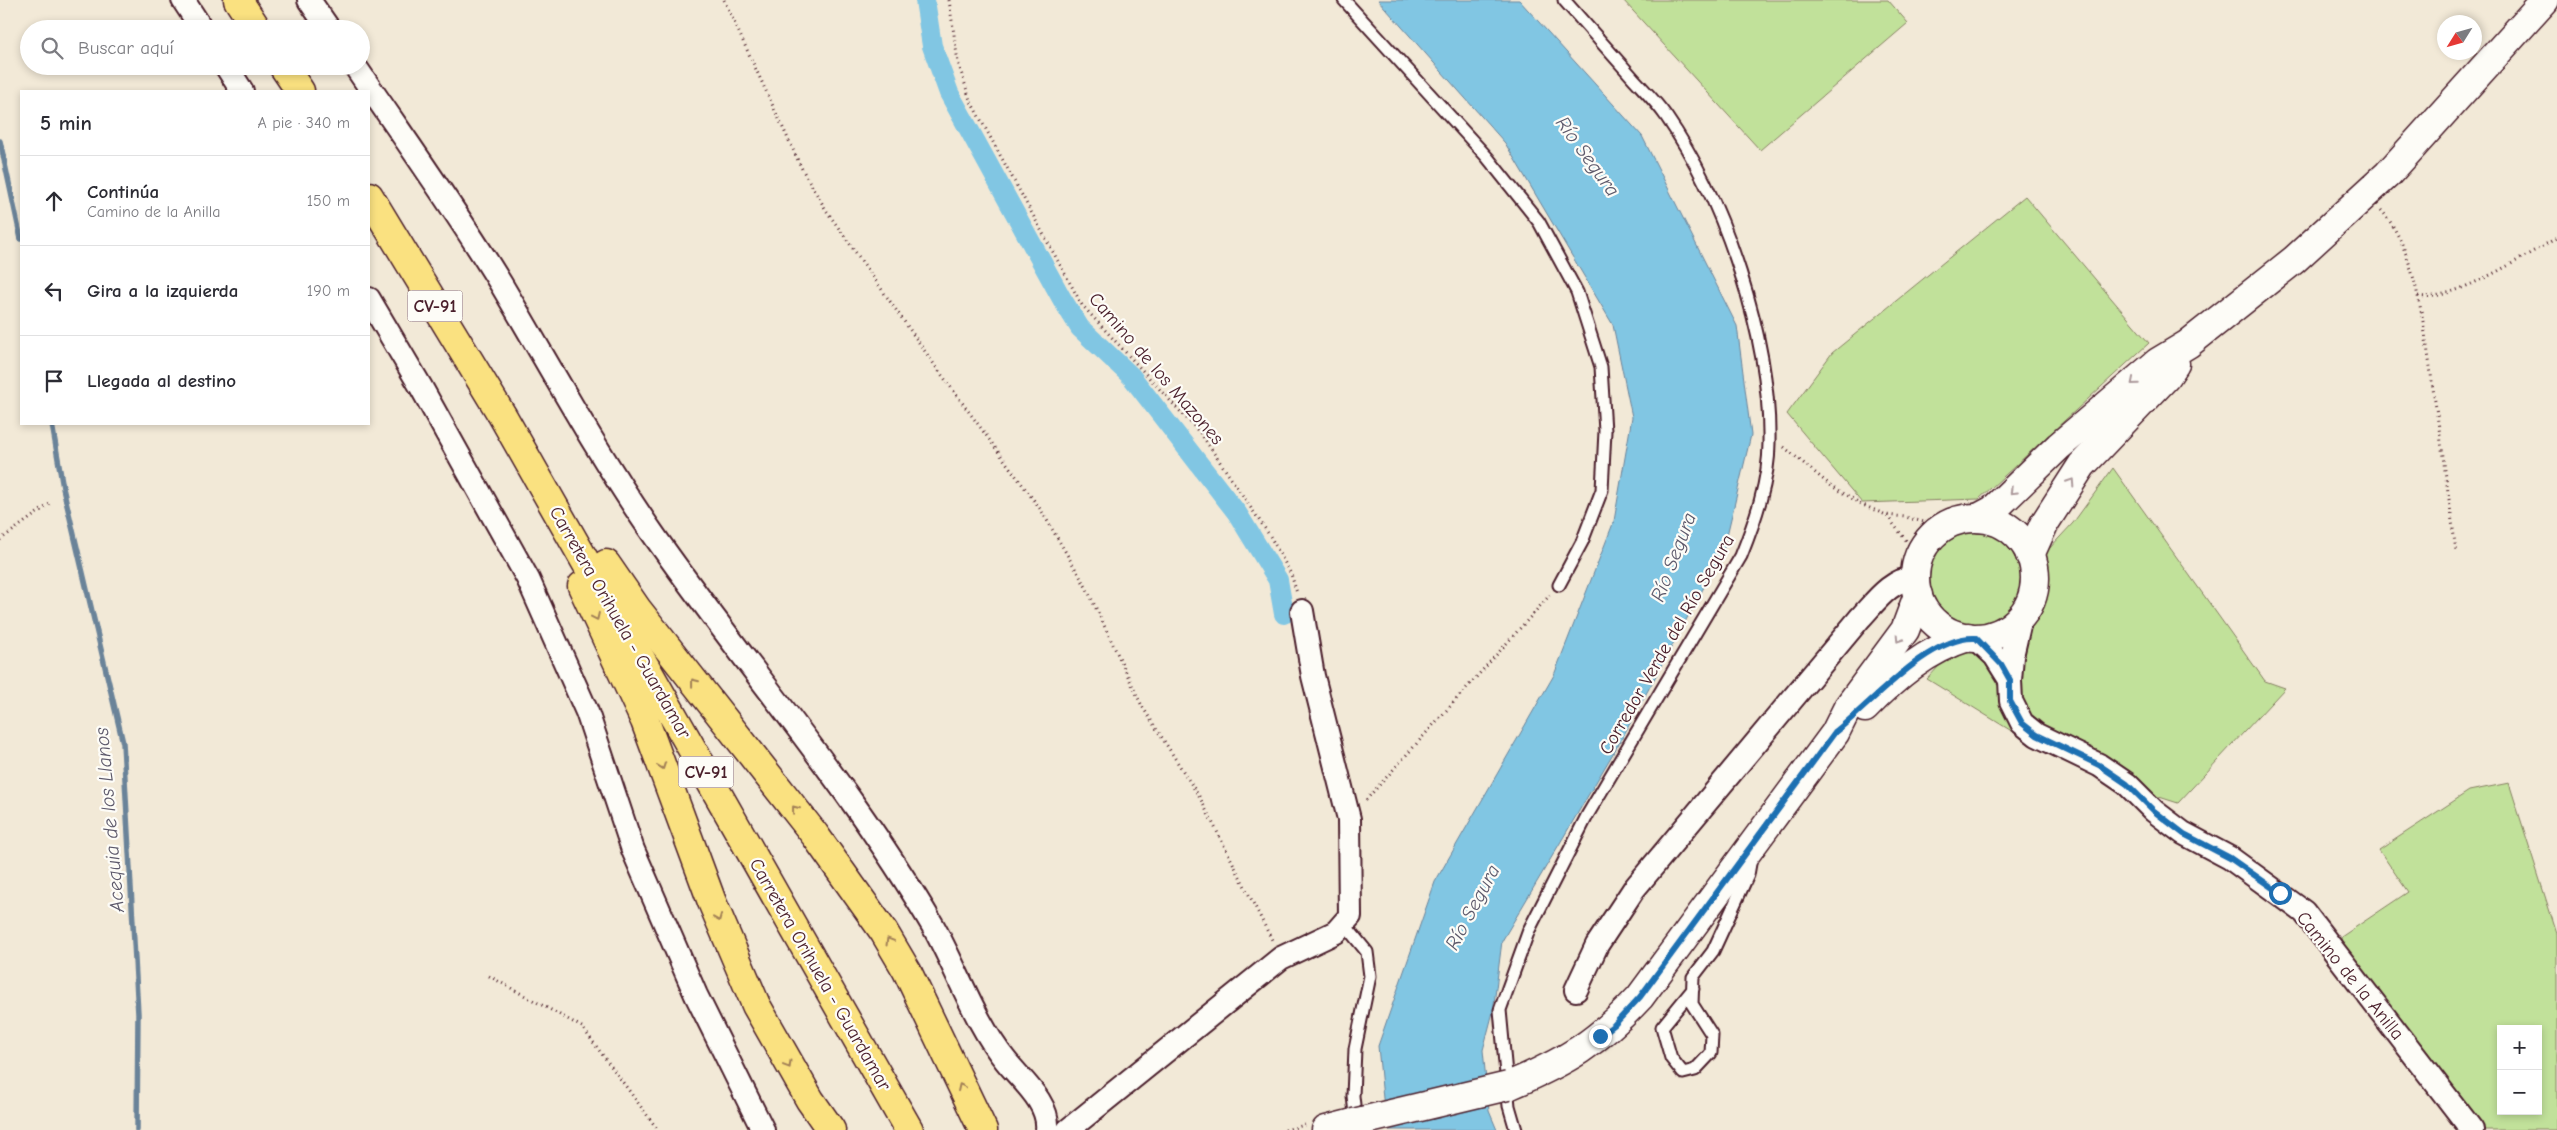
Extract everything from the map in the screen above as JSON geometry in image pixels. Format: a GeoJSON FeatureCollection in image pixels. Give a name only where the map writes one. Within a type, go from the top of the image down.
{"type":"FeatureCollection","features":[{"type":"Feature","properties":{"kind":"main road"},"geometry":{"type":"LineString","coordinates":[[238,0],[252,20]]}},
{"type":"Feature","properties":{"kind":"main road"},"geometry":{"type":"LineString","coordinates":[[1978,518],[1993,510],[2059,446],[2158,362],[2188,344],[2294,260],[2367,194],[2388,174],[2545,0]]}},
{"type":"Feature","properties":{"kind":"main road"},"geometry":{"type":"LineString","coordinates":[[289,75],[299,90]]}},
{"type":"Feature","properties":{"kind":"main road","name":"Carretera Orihuela - Guardamar"},"geometry":{"type":"LineString","coordinates":[[370,198],[502,415],[909,1130]]}},
{"type":"Feature","properties":{"kind":"main road"},"geometry":{"type":"LineString","coordinates":[[2030,555],[2044,524],[2082,466],[2167,376],[2188,344]]}},
{"type":"Feature","properties":{"kind":"main road"},"geometry":{"type":"LineString","coordinates":[[502,415],[645,721],[712,902],[756,1005],[805,1092],[830,1130]]}},
{"type":"Feature","properties":{"kind":"main road"},"geometry":{"type":"LineString","coordinates":[[502,415],[637,608],[815,835],[884,932],[907,971],[984,1130]]}},
{"type":"Feature","properties":{"kind":"main road"},"geometry":{"type":"LineString","coordinates":[[1326,1130],[1355,1127],[1508,1086],[1554,1067],[1585,1048],[1614,1025],[1640,997],[1835,732],[1848,708],[1905,630],[1927,542],[1943,527],[1960,520],[1978,518],[1994,521],[2009,529],[2022,540],[2030,555],[2034,571],[2034,587],[2030,603],[2021,617],[2000,632],[1950,642],[1923,657],[1888,684],[1856,716],[1835,732]]}},
{"type":"Feature","properties":{"kind":"main road"},"geometry":{"type":"LineString","coordinates":[[1917,578],[1923,608],[1942,628],[1972,638]]}},
{"type":"Feature","properties":{"kind":"street"},"geometry":{"type":"LineString","coordinates":[[183,0],[196,20]]}},
{"type":"Feature","properties":{"kind":"street"},"geometry":{"type":"LineString","coordinates":[[309,0],[323,20]]}},
{"type":"Feature","properties":{"kind":"street"},"geometry":{"type":"LineString","coordinates":[[232,75],[241,90]]}},
{"type":"Feature","properties":{"kind":"street"},"geometry":{"type":"LineString","coordinates":[[361,75],[499,282],[606,461],[657,539],[723,630],[822,759],[912,890],[940,939],[988,1034],[1002,1057],[1039,1101],[1048,1124],[1048,1130]]}},
{"type":"Feature","properties":{"kind":"street"},"geometry":{"type":"LineString","coordinates":[[370,301],[421,387],[528,579],[587,712],[632,850],[696,995],[763,1130]]}},
{"type":"Feature","properties":{"kind":"street"},"geometry":{"type":"LineString","coordinates":[[1576,990],[1597,945],[1634,889],[1860,618],[1891,586],[1905,578],[1917,578]]}},
{"type":"Feature","properties":{"kind":"street"},"geometry":{"type":"LineString","coordinates":[[1068,1130],[1281,958],[1336,932],[1345,925],[1350,916],[1352,904],[1349,819],[1313,676],[1302,611]]}},
{"type":"Feature","properties":{"kind":"street","name":"Camino de la Anilla"},"geometry":{"type":"LineString","coordinates":[[2021,617],[2012,656],[2010,701],[2022,723],[2037,735],[2099,765],[2127,784],[2154,811],[2184,834],[2230,858],[2304,912],[2472,1130]]}},
{"type":"Feature","properties":{"kind":"street","name":"Camino de la Anilla"},"geometry":{"type":"LineString","coordinates":[[1972,638],[2001,664],[2010,680]]}},
{"type":"Feature","properties":{"kind":"lane"},"geometry":{"type":"LineString","coordinates":[[1344,0],[1487,157],[1539,222],[1577,292],[1600,367],[1605,431],[1602,490],[1582,542],[1559,585]]}},
{"type":"Feature","properties":{"kind":"lane","name":"Corredor Verde del Río Segura"},"geometry":{"type":"LineString","coordinates":[[1516,1130],[1509,1106],[1500,1010],[1503,1001],[1530,930],[1588,814],[1741,556],[1754,524],[1770,444],[1764,368],[1746,292],[1724,228],[1693,160],[1666,115],[1564,0]]}},
{"type":"Feature","properties":{"kind":"lane"},"geometry":{"type":"LineString","coordinates":[[1693,989],[1662,1028],[1671,1058],[1683,1074],[1695,1070],[1711,1052],[1712,1036],[1692,1004],[1693,989],[1693,978],[1713,951],[1748,875],[1754,842]]}},
{"type":"Feature","properties":{"kind":"lane"},"geometry":{"type":"LineString","coordinates":[[1345,925],[1367,952],[1370,976],[1356,1050],[1353,1096],[1355,1127]]}},
{"type":"Feature","properties":{"kind":"path"},"geometry":{"type":"LineString","coordinates":[[724,0],[783,130],[826,210],[936,367],[1041,510],[1086,587],[1142,706],[1200,798],[1281,958]]}},
{"type":"Feature","properties":{"kind":"path","name":"Camino de los Mazones"},"geometry":{"type":"LineString","coordinates":[[949,0],[958,62],[970,100],[1082,305],[1201,434],[1270,536],[1291,574],[1302,611]]}},
{"type":"Feature","properties":{"kind":"path"},"geometry":{"type":"LineString","coordinates":[[2367,194],[2388,217],[2406,255],[2418,296],[2456,551]]}},
{"type":"Feature","properties":{"kind":"path"},"geometry":{"type":"LineString","coordinates":[[2418,296],[2428,298],[2462,288],[2557,238]]}},
{"type":"Feature","properties":{"kind":"path"},"geometry":{"type":"LineString","coordinates":[[1770,444],[1785,447],[1830,485],[1863,505],[1886,515],[1905,517],[1943,527]]}},
{"type":"Feature","properties":{"kind":"path"},"geometry":{"type":"LineString","coordinates":[[0,540],[52,503]]}},
{"type":"Feature","properties":{"kind":"path"},"geometry":{"type":"LineString","coordinates":[[1886,515],[1912,548],[1917,578]]}},
{"type":"Feature","properties":{"kind":"path"},"geometry":{"type":"LineString","coordinates":[[1349,819],[1559,585]]}},
{"type":"Feature","properties":{"kind":"path"},"geometry":{"type":"LineString","coordinates":[[489,976],[582,1027],[658,1130]]}},
{"type":"Feature","properties":{"kind":"green space"},"geometry":{"type":"Polygon","coordinates":[[[1623,0],[1888,0],[1908,23],[1760,150],[1623,0]]]}},
{"type":"Feature","properties":{"kind":"green space"},"geometry":{"type":"Polygon","coordinates":[[[2025,196],[2149,343],[1979,499],[1862,503],[1787,414],[1832,353],[2025,196]]]}},
{"type":"Feature","properties":{"kind":"green space"},"geometry":{"type":"Polygon","coordinates":[[[2113,468],[2265,681],[2285,688],[2178,803],[2109,781],[2010,730],[1927,679],[1978,624],[1965,623],[1947,615],[1938,606],[1931,593],[1930,571],[1936,553],[1947,540],[1961,533],[1977,531],[1992,536],[2006,545],[2016,559],[2021,579],[2073,523],[2113,468]]]}},
{"type":"Feature","properties":{"kind":"green space"},"geometry":{"type":"Polygon","coordinates":[[[2509,783],[2557,934],[2557,1130],[2459,1130],[2347,980],[2341,937],[2408,892],[2379,850],[2469,791],[2509,783]]]}},
{"type":"Feature","properties":{"kind":"water","name":"Río Segura"},"geometry":{"type":"Polygon","coordinates":[[[1378,0],[1519,0],[1642,136],[1737,326],[1751,435],[1723,552],[1621,740],[1502,941],[1493,1012],[1483,1050],[1489,1111],[1497,1130],[1386,1130],[1378,1046],[1435,882],[1554,675],[1614,521],[1632,417],[1613,325],[1505,143],[1378,0]]]}},
{"type":"Feature","properties":{"kind":"waterway"},"geometry":{"type":"LineString","coordinates":[[925,0],[932,46],[949,93],[1062,299],[1080,328],[1131,376],[1237,513],[1278,580],[1284,614]]}},
{"type":"Feature","properties":{"kind":"waterway","name":"Acequia de los Llanos"},"geometry":{"type":"LineString","coordinates":[[0,141],[20,234]]}},
{"type":"Feature","properties":{"kind":"waterway","name":"Acequia de los Llanos"},"geometry":{"type":"LineString","coordinates":[[52,425],[63,488],[123,743],[138,1014],[137,1130]]}},
{"type":"Feature","properties":{"kind":"route"},"geometry":{"type":"LineString","coordinates":[[1600,1036],[1614,1025],[1640,997],[1835,732],[1856,716],[1888,684],[1923,657],[1950,642],[1968,637],[1976,638],[2001,664],[2010,680],[2010,701],[2022,723],[2037,735],[2099,765],[2127,784],[2154,811],[2184,834],[2230,858],[2280,893]]}}]}
